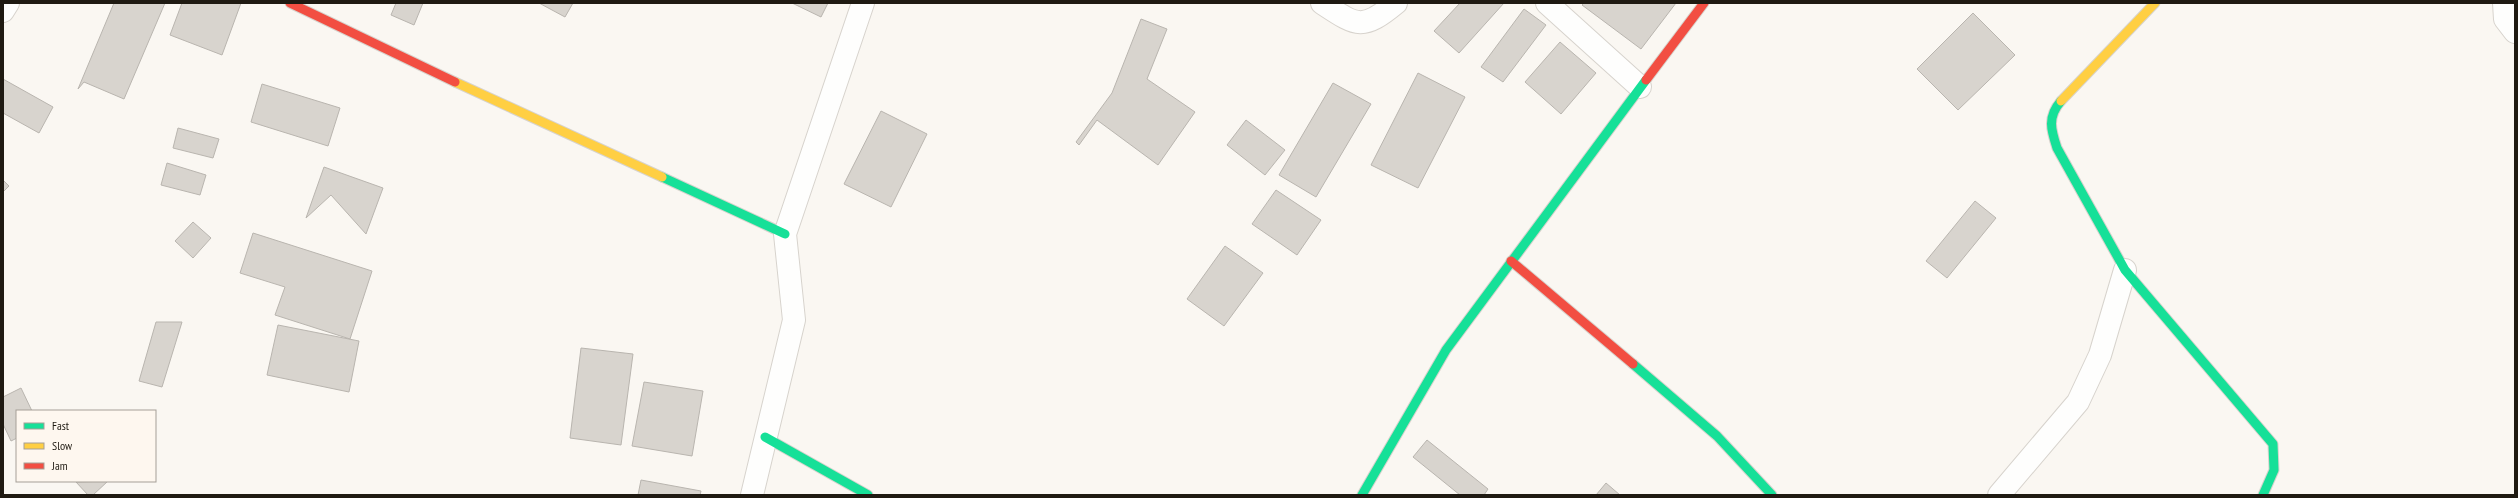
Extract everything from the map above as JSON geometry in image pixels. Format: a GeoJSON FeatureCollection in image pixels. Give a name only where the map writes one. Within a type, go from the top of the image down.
{"type":"FeatureCollection","features":[{"type":"Feature","properties":{"kind":"street"},"geometry":{"type":"LineString","coordinates":[[3,11],[8,3]]}},
{"type":"Feature","properties":{"kind":"street"},"geometry":{"type":"LineString","coordinates":[[290,3],[330,24],[785,234]]}},
{"type":"Feature","properties":{"kind":"street"},"geometry":{"type":"LineString","coordinates":[[752,495],[794,320],[785,234],[863,3]]}},
{"type":"Feature","properties":{"kind":"street"},"geometry":{"type":"LineString","coordinates":[[1322,3],[1346,19],[1361,24],[1378,18],[1396,3]]}},
{"type":"Feature","properties":{"kind":"street"},"geometry":{"type":"LineString","coordinates":[[1547,3],[1640,87]]}},
{"type":"Feature","properties":{"kind":"street"},"geometry":{"type":"LineString","coordinates":[[1362,495],[1446,350],[1640,87],[1704,3]]}},
{"type":"Feature","properties":{"kind":"street"},"geometry":{"type":"LineString","coordinates":[[2155,3],[2057,106],[2050,126],[2057,148],[2125,270],[2273,444],[2274,470],[2263,495]]}},
{"type":"Feature","properties":{"kind":"street"},"geometry":{"type":"LineString","coordinates":[[2504,3],[2505,19],[2515,32]]}},
{"type":"Feature","properties":{"kind":"street"},"geometry":{"type":"LineString","coordinates":[[1512,261],[1717,436],[1772,495]]}},
{"type":"Feature","properties":{"kind":"street"},"geometry":{"type":"LineString","coordinates":[[1999,495],[2078,402],[2100,355],[2125,270]]}},
{"type":"Feature","properties":{"kind":"street"},"geometry":{"type":"LineString","coordinates":[[765,437],[868,495]]}},
{"type":"Feature","properties":{"kind":"building"},"geometry":{"type":"Polygon","coordinates":[[[114,3],[165,3],[124,99],[84,82],[78,89],[114,3]]]}},
{"type":"Feature","properties":{"kind":"building"},"geometry":{"type":"Polygon","coordinates":[[[182,3],[241,3],[222,55],[170,35],[182,3]]]}},
{"type":"Feature","properties":{"kind":"building"},"geometry":{"type":"Polygon","coordinates":[[[396,3],[423,3],[414,25],[391,15],[396,3]]]}},
{"type":"Feature","properties":{"kind":"building"},"geometry":{"type":"Polygon","coordinates":[[[539,3],[573,3],[565,17],[539,3]]]}},
{"type":"Feature","properties":{"kind":"building"},"geometry":{"type":"Polygon","coordinates":[[[792,3],[828,3],[821,17],[792,3]]]}},
{"type":"Feature","properties":{"kind":"building"},"geometry":{"type":"Polygon","coordinates":[[[1460,3],[1504,3],[1459,53],[1434,31],[1460,3]]]}},
{"type":"Feature","properties":{"kind":"building"},"geometry":{"type":"Polygon","coordinates":[[[1584,3],[1676,3],[1641,49],[1582,5],[1584,3]]]}},
{"type":"Feature","properties":{"kind":"building"},"geometry":{"type":"Polygon","coordinates":[[[1524,9],[1546,25],[1503,82],[1481,67],[1524,9]]]}},
{"type":"Feature","properties":{"kind":"building"},"geometry":{"type":"Polygon","coordinates":[[[1973,13],[2015,55],[1958,110],[1917,69],[1973,13]]]}},
{"type":"Feature","properties":{"kind":"building"},"geometry":{"type":"Polygon","coordinates":[[[1141,19],[1167,29],[1147,79],[1195,112],[1158,165],[1097,120],[1079,145],[1076,142],[1112,93],[1141,19]]]}},
{"type":"Feature","properties":{"kind":"building"},"geometry":{"type":"Polygon","coordinates":[[[1560,42],[1596,73],[1561,114],[1525,82],[1560,42]]]}},
{"type":"Feature","properties":{"kind":"building"},"geometry":{"type":"Polygon","coordinates":[[[1418,73],[1465,97],[1418,188],[1371,165],[1418,73]]]}},
{"type":"Feature","properties":{"kind":"building"},"geometry":{"type":"Polygon","coordinates":[[[3,79],[53,107],[39,133],[3,113],[3,79]]]}},
{"type":"Feature","properties":{"kind":"building"},"geometry":{"type":"Polygon","coordinates":[[[1333,83],[1371,104],[1316,197],[1279,175],[1333,83]]]}},
{"type":"Feature","properties":{"kind":"building"},"geometry":{"type":"Polygon","coordinates":[[[262,84],[340,108],[328,146],[251,122],[262,84]]]}},
{"type":"Feature","properties":{"kind":"building"},"geometry":{"type":"Polygon","coordinates":[[[881,111],[927,134],[891,207],[844,184],[881,111]]]}},
{"type":"Feature","properties":{"kind":"building"},"geometry":{"type":"Polygon","coordinates":[[[1246,120],[1285,150],[1265,175],[1227,145],[1246,120]]]}},
{"type":"Feature","properties":{"kind":"building"},"geometry":{"type":"Polygon","coordinates":[[[178,128],[219,139],[213,158],[173,148],[178,128]]]}},
{"type":"Feature","properties":{"kind":"building"},"geometry":{"type":"Polygon","coordinates":[[[167,163],[206,175],[200,195],[161,185],[167,163]]]}},
{"type":"Feature","properties":{"kind":"building"},"geometry":{"type":"Polygon","coordinates":[[[324,167],[383,188],[366,234],[331,195],[306,218],[324,167]]]}},
{"type":"Feature","properties":{"kind":"building"},"geometry":{"type":"Polygon","coordinates":[[[3,180],[9,186],[3,192],[3,180]]]}},
{"type":"Feature","properties":{"kind":"building"},"geometry":{"type":"Polygon","coordinates":[[[1276,190],[1321,220],[1297,255],[1252,224],[1276,190]]]}},
{"type":"Feature","properties":{"kind":"building"},"geometry":{"type":"Polygon","coordinates":[[[1975,201],[1996,218],[1947,278],[1926,261],[1975,201]]]}},
{"type":"Feature","properties":{"kind":"building"},"geometry":{"type":"Polygon","coordinates":[[[193,222],[211,238],[193,258],[175,241],[193,222]]]}},
{"type":"Feature","properties":{"kind":"building"},"geometry":{"type":"Polygon","coordinates":[[[253,233],[372,271],[350,339],[275,315],[285,287],[240,273],[253,233]]]}},
{"type":"Feature","properties":{"kind":"building"},"geometry":{"type":"Polygon","coordinates":[[[1225,246],[1263,273],[1224,326],[1187,299],[1225,246]]]}},
{"type":"Feature","properties":{"kind":"building"},"geometry":{"type":"Polygon","coordinates":[[[156,322],[182,322],[162,387],[139,381],[156,322]]]}},
{"type":"Feature","properties":{"kind":"building"},"geometry":{"type":"Polygon","coordinates":[[[278,325],[359,341],[349,392],[267,375],[278,325]]]}},
{"type":"Feature","properties":{"kind":"building"},"geometry":{"type":"Polygon","coordinates":[[[581,348],[633,354],[621,445],[570,438],[581,348]]]}},
{"type":"Feature","properties":{"kind":"building"},"geometry":{"type":"Polygon","coordinates":[[[644,382],[703,391],[692,456],[632,446],[644,382]]]}},
{"type":"Feature","properties":{"kind":"building"},"geometry":{"type":"Polygon","coordinates":[[[21,388],[32,410],[16,410],[16,438],[11,441],[3,424],[3,397],[21,388]]]}},
{"type":"Feature","properties":{"kind":"building"},"geometry":{"type":"Polygon","coordinates":[[[1427,440],[1488,489],[1484,495],[1460,495],[1413,457],[1427,440]]]}},
{"type":"Feature","properties":{"kind":"building"},"geometry":{"type":"Polygon","coordinates":[[[641,480],[701,491],[700,495],[638,495],[641,480]]]}},
{"type":"Feature","properties":{"kind":"building"},"geometry":{"type":"Polygon","coordinates":[[[76,482],[107,482],[93,495],[88,495],[76,482]]]}},
{"type":"Feature","properties":{"kind":"building"},"geometry":{"type":"Polygon","coordinates":[[[1606,483],[1620,495],[1596,495],[1606,483]]]}},
{"type":"Feature","properties":{"kind":"traffic: fast"},"geometry":{"type":"LineString","coordinates":[[1362,495],[1446,350],[1646,80]]}},
{"type":"Feature","properties":{"kind":"traffic: fast"},"geometry":{"type":"LineString","coordinates":[[2061,101],[2052,118],[2052,129],[2057,148],[2125,270],[2273,444],[2274,470],[2263,495]]}},
{"type":"Feature","properties":{"kind":"traffic: fast"},"geometry":{"type":"LineString","coordinates":[[662,177],[785,234]]}},
{"type":"Feature","properties":{"kind":"traffic: fast"},"geometry":{"type":"LineString","coordinates":[[1633,364],[1717,436],[1772,495]]}},
{"type":"Feature","properties":{"kind":"traffic: fast"},"geometry":{"type":"LineString","coordinates":[[765,437],[868,495]]}},
{"type":"Feature","properties":{"kind":"traffic: slow"},"geometry":{"type":"LineString","coordinates":[[2061,101],[2155,3]]}},
{"type":"Feature","properties":{"kind":"traffic: slow"},"geometry":{"type":"LineString","coordinates":[[455,82],[662,177]]}},
{"type":"Feature","properties":{"kind":"traffic: jam"},"geometry":{"type":"LineString","coordinates":[[290,3],[455,82]]}},
{"type":"Feature","properties":{"kind":"traffic: jam"},"geometry":{"type":"LineString","coordinates":[[1646,80],[1704,3]]}},
{"type":"Feature","properties":{"kind":"traffic: jam"},"geometry":{"type":"LineString","coordinates":[[1511,261],[1633,364]]}}]}
